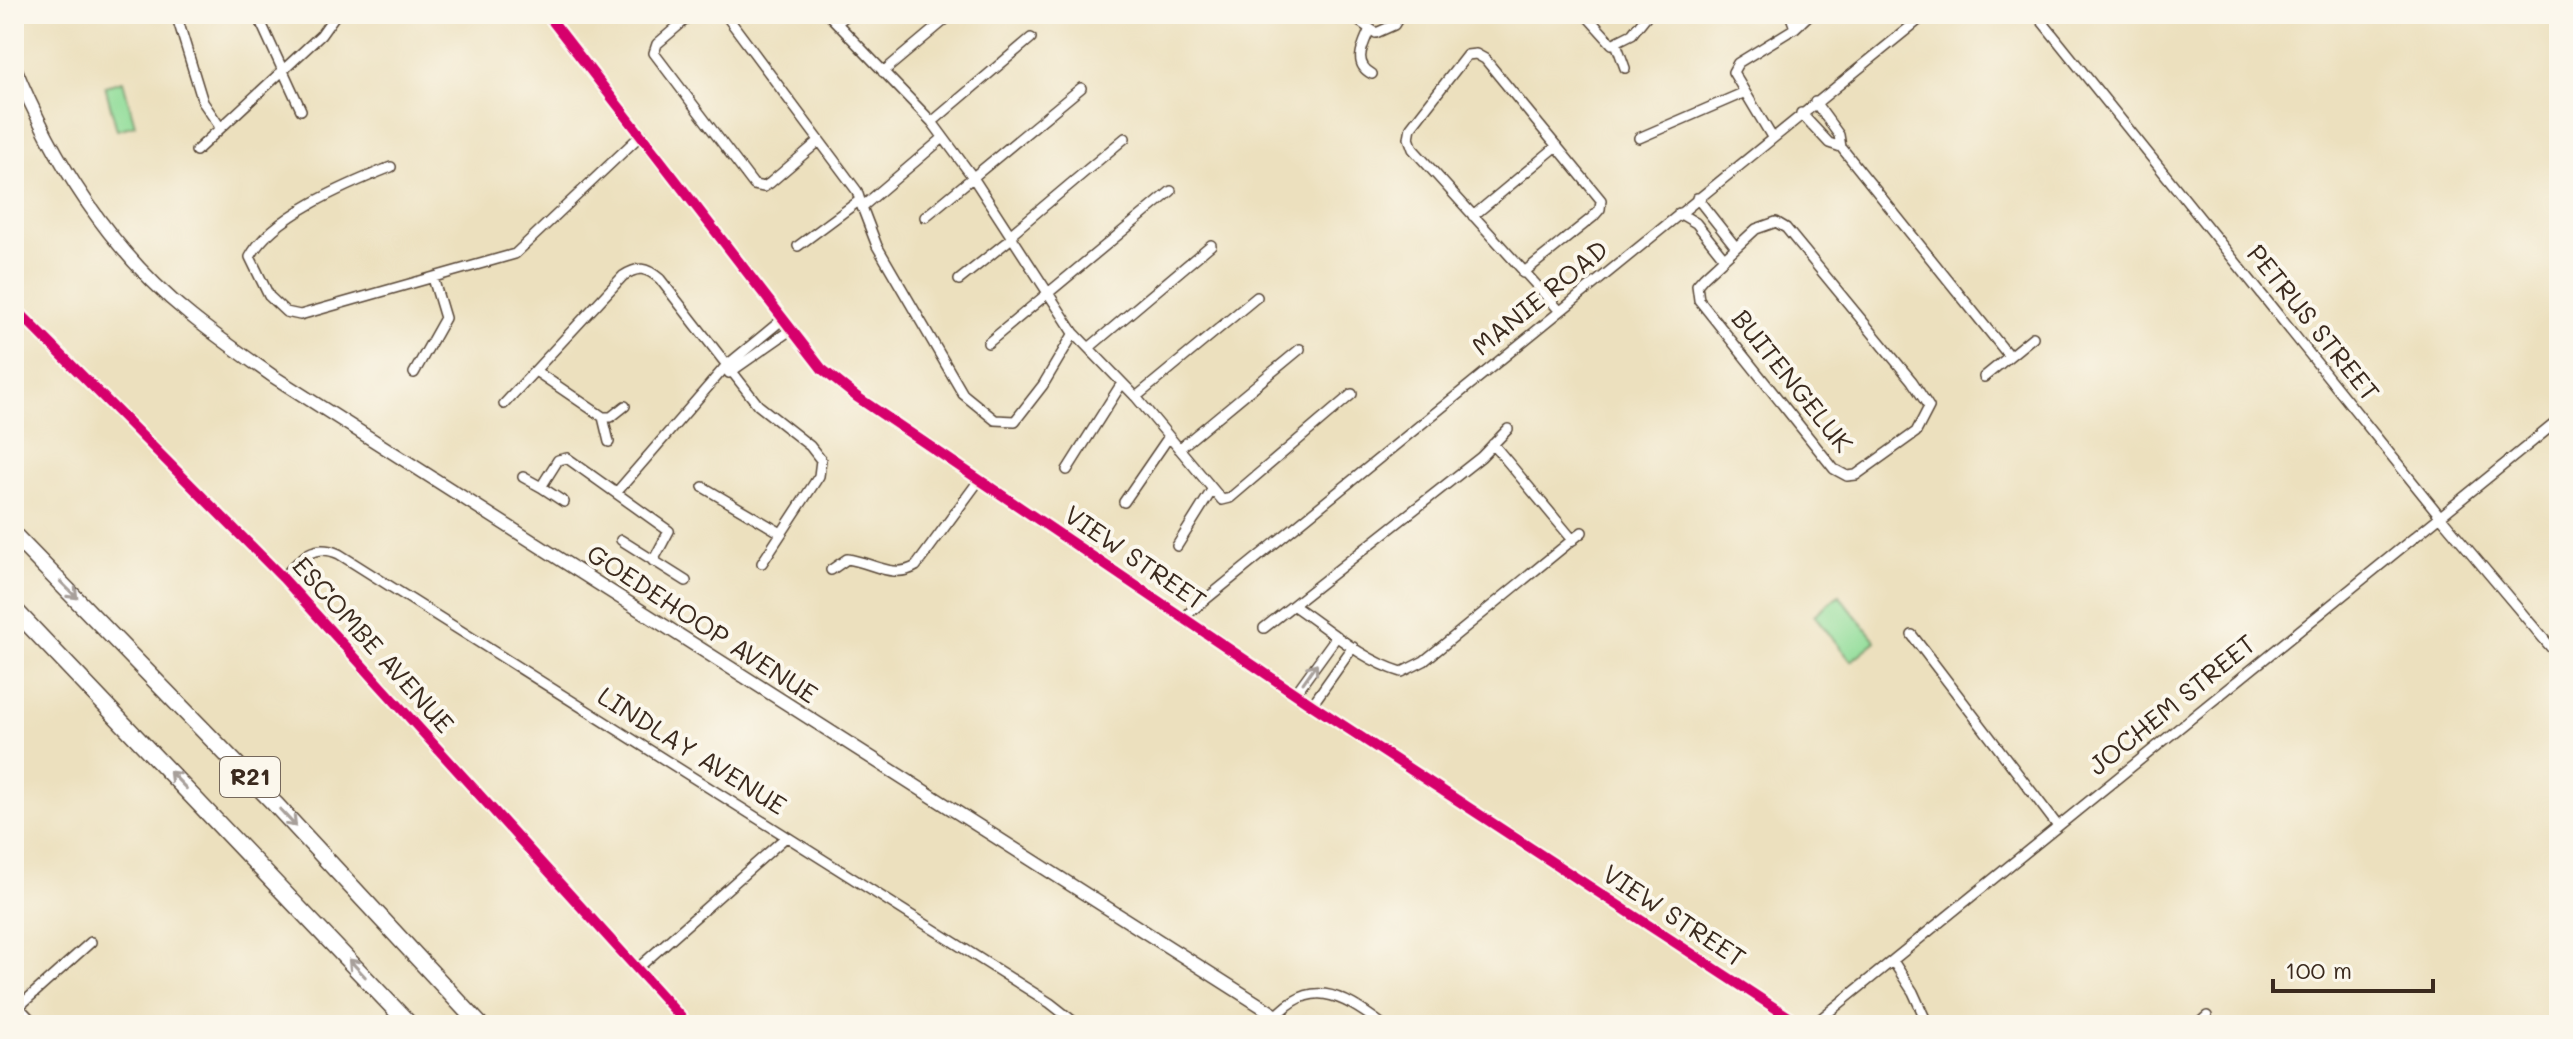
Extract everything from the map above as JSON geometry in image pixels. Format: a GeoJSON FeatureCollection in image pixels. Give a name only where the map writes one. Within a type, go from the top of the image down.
{"type":"FeatureCollection","features":[{"type":"Feature","properties":{"kind":"highway","name":"R21"},"geometry":{"type":"LineString","coordinates":[[14,535],[275,804],[480,1025]]}},
{"type":"Feature","properties":{"kind":"highway","name":"R21"},"geometry":{"type":"LineString","coordinates":[[14,609],[410,1025]]}},
{"type":"Feature","properties":{"kind":"main road","name":"GOEDEHOOP AVENUE"},"geometry":{"type":"LineString","coordinates":[[14,65],[47,141],[110,232],[148,277],[189,315],[274,377],[1273,1020],[1291,1025]]}},
{"type":"Feature","properties":{"kind":"street"},"geometry":{"type":"LineString","coordinates":[[176,14],[203,102],[220,127]]}},
{"type":"Feature","properties":{"kind":"street"},"geometry":{"type":"LineString","coordinates":[[257,14],[267,41],[285,69],[301,110]]}},
{"type":"Feature","properties":{"kind":"street"},"geometry":{"type":"LineString","coordinates":[[196,151],[321,35],[336,14]]}},
{"type":"Feature","properties":{"kind":"street","name":"VIEW STREET"},"geometry":{"type":"LineString","coordinates":[[547,14],[822,369],[857,397],[1295,694],[1801,1025]]}},
{"type":"Feature","properties":{"kind":"street"},"geometry":{"type":"LineString","coordinates":[[692,14],[657,44],[654,53],[754,185],[764,187],[770,183],[819,141]]}},
{"type":"Feature","properties":{"kind":"street"},"geometry":{"type":"LineString","coordinates":[[725,14],[819,141],[861,204],[877,246],[963,394],[995,420],[1009,423],[1021,416],[1074,333]]}},
{"type":"Feature","properties":{"kind":"street"},"geometry":{"type":"LineString","coordinates":[[828,14],[932,122],[1012,235],[1074,333],[1136,397],[1222,500],[1230,498],[1352,394]]}},
{"type":"Feature","properties":{"kind":"street"},"geometry":{"type":"LineString","coordinates":[[837,23],[848,14]]}},
{"type":"Feature","properties":{"kind":"street"},"geometry":{"type":"LineString","coordinates":[[883,72],[952,14]]}},
{"type":"Feature","properties":{"kind":"street"},"geometry":{"type":"LineString","coordinates":[[1349,14],[1369,31],[1385,30],[1401,14]]}},
{"type":"Feature","properties":{"kind":"street"},"geometry":{"type":"LineString","coordinates":[[1585,14],[1608,43],[1616,43],[1632,34],[1648,14]]}},
{"type":"Feature","properties":{"kind":"street"},"geometry":{"type":"LineString","coordinates":[[1790,14],[1795,28]]}},
{"type":"Feature","properties":{"kind":"street"},"geometry":{"type":"LineString","coordinates":[[1772,137],[1734,78],[1734,67],[1795,28],[1810,14]]}},
{"type":"Feature","properties":{"kind":"street","name":"MANIE ROAD"},"geometry":{"type":"LineString","coordinates":[[1184,617],[1926,14]]}},
{"type":"Feature","properties":{"kind":"street","name":"PETRUS STREET"},"geometry":{"type":"LineString","coordinates":[[2036,14],[2440,516],[2559,657]]}},
{"type":"Feature","properties":{"kind":"street"},"geometry":{"type":"LineString","coordinates":[[1369,31],[1360,59],[1363,68],[1372,74]]}},
{"type":"Feature","properties":{"kind":"street"},"geometry":{"type":"LineString","coordinates":[[932,122],[1031,38]]}},
{"type":"Feature","properties":{"kind":"street"},"geometry":{"type":"LineString","coordinates":[[1616,43],[1625,68]]}},
{"type":"Feature","properties":{"kind":"street"},"geometry":{"type":"LineString","coordinates":[[1523,273],[1600,209],[1599,195],[1485,59],[1476,54],[1467,55],[1411,127],[1409,138],[1413,149],[1523,273],[1559,310]]}},
{"type":"Feature","properties":{"kind":"street"},"geometry":{"type":"LineString","coordinates":[[925,217],[1081,88]]}},
{"type":"Feature","properties":{"kind":"street"},"geometry":{"type":"LineString","coordinates":[[1639,138],[1743,93]]}},
{"type":"Feature","properties":{"kind":"street"},"geometry":{"type":"LineString","coordinates":[[1815,102],[1839,135],[1841,147],[2009,356]]}},
{"type":"Feature","properties":{"kind":"street"},"geometry":{"type":"LineString","coordinates":[[1801,113],[1829,143],[1841,147]]}},
{"type":"Feature","properties":{"kind":"street"},"geometry":{"type":"LineString","coordinates":[[391,167],[337,191],[271,229],[250,257],[258,278],[280,308],[295,315],[515,254],[642,134]]}},
{"type":"Feature","properties":{"kind":"street"},"geometry":{"type":"LineString","coordinates":[[798,246],[861,204],[943,138]]}},
{"type":"Feature","properties":{"kind":"street"},"geometry":{"type":"LineString","coordinates":[[959,280],[1125,138]]}},
{"type":"Feature","properties":{"kind":"street"},"geometry":{"type":"LineString","coordinates":[[1473,216],[1557,146]]}},
{"type":"Feature","properties":{"kind":"street"},"geometry":{"type":"LineString","coordinates":[[988,343],[1171,191]]}},
{"type":"Feature","properties":{"kind":"street"},"geometry":{"type":"LineString","coordinates":[[1697,198],[1735,246]]}},
{"type":"Feature","properties":{"kind":"street"},"geometry":{"type":"LineString","coordinates":[[1679,213],[1696,223],[1724,258]]}},
{"type":"Feature","properties":{"kind":"street","name":"BUITENGELUK"},"geometry":{"type":"LineString","coordinates":[[1776,222],[1786,228],[1924,396],[1929,407],[1926,419],[1916,432],[1866,470],[1856,475],[1839,473],[1699,300],[1697,285],[1735,246],[1767,223],[1776,222]]}},
{"type":"Feature","properties":{"kind":"street"},"geometry":{"type":"LineString","coordinates":[[1090,347],[1211,245]]}},
{"type":"Feature","properties":{"kind":"street"},"geometry":{"type":"LineString","coordinates":[[504,404],[623,276],[633,269],[645,268],[660,279],[763,411],[810,446],[821,460],[819,476],[762,563]]}},
{"type":"Feature","properties":{"kind":"street"},"geometry":{"type":"LineString","coordinates":[[414,373],[445,318],[433,278]]}},
{"type":"Feature","properties":{"kind":"street"},"geometry":{"type":"LineString","coordinates":[[1136,397],[1257,297]]}},
{"type":"Feature","properties":{"kind":"street","name":"ESCOMBE AVENUE"},"geometry":{"type":"LineString","coordinates":[[14,307],[283,578],[688,1025]]}},
{"type":"Feature","properties":{"kind":"street"},"geometry":{"type":"LineString","coordinates":[[616,493],[719,377],[783,319]]}},
{"type":"Feature","properties":{"kind":"street"},"geometry":{"type":"LineString","coordinates":[[729,369],[792,329]]}},
{"type":"Feature","properties":{"kind":"street"},"geometry":{"type":"LineString","coordinates":[[1984,377],[2033,337]]}},
{"type":"Feature","properties":{"kind":"street"},"geometry":{"type":"LineString","coordinates":[[1179,449],[1300,349]]}},
{"type":"Feature","properties":{"kind":"street"},"geometry":{"type":"LineString","coordinates":[[537,372],[603,417],[611,417],[625,406]]}},
{"type":"Feature","properties":{"kind":"street"},"geometry":{"type":"LineString","coordinates":[[1067,470],[1122,383]]}},
{"type":"Feature","properties":{"kind":"street"},"geometry":{"type":"LineString","coordinates":[[603,417],[609,442]]}},
{"type":"Feature","properties":{"kind":"street","name":"JOCHEM STREET"},"geometry":{"type":"LineString","coordinates":[[1813,1025],[1825,1021],[2057,825],[2559,420]]}},
{"type":"Feature","properties":{"kind":"street"},"geometry":{"type":"LineString","coordinates":[[1264,628],[1508,429]]}},
{"type":"Feature","properties":{"kind":"street"},"geometry":{"type":"LineString","coordinates":[[1124,502],[1168,438]]}},
{"type":"Feature","properties":{"kind":"street"},"geometry":{"type":"LineString","coordinates":[[1493,444],[1573,540]]}},
{"type":"Feature","properties":{"kind":"street"},"geometry":{"type":"LineString","coordinates":[[541,487],[558,460],[564,458],[669,531],[653,561]]}},
{"type":"Feature","properties":{"kind":"street"},"geometry":{"type":"LineString","coordinates":[[523,477],[564,502]]}},
{"type":"Feature","properties":{"kind":"street"},"geometry":{"type":"LineString","coordinates":[[831,570],[847,559],[896,573],[916,566],[980,479]]}},
{"type":"Feature","properties":{"kind":"street"},"geometry":{"type":"LineString","coordinates":[[703,487],[781,533]]}},
{"type":"Feature","properties":{"kind":"street"},"geometry":{"type":"LineString","coordinates":[[1177,546],[1212,490]]}},
{"type":"Feature","properties":{"kind":"street"},"geometry":{"type":"LineString","coordinates":[[1294,606],[1386,668],[1402,672],[1413,669],[1582,532]]}},
{"type":"Feature","properties":{"kind":"street"},"geometry":{"type":"LineString","coordinates":[[621,540],[686,581]]}},
{"type":"Feature","properties":{"kind":"street","name":"LINDLAY AVENUE"},"geometry":{"type":"LineString","coordinates":[[283,578],[305,554],[322,549],[339,554],[1061,1009],[1078,1025]]}},
{"type":"Feature","properties":{"kind":"street"},"geometry":{"type":"LineString","coordinates":[[1912,635],[2057,825]]}},
{"type":"Feature","properties":{"kind":"street"},"geometry":{"type":"LineString","coordinates":[[1295,694],[1337,636]]}},
{"type":"Feature","properties":{"kind":"street"},"geometry":{"type":"LineString","coordinates":[[1312,705],[1353,647]]}},
{"type":"Feature","properties":{"kind":"street"},"geometry":{"type":"LineString","coordinates":[[638,968],[786,837]]}},
{"type":"Feature","properties":{"kind":"street"},"geometry":{"type":"LineString","coordinates":[[36,1025],[16,1007],[91,942]]}},
{"type":"Feature","properties":{"kind":"street"},"geometry":{"type":"LineString","coordinates":[[1893,961],[1913,992],[1928,1025]]}},
{"type":"Feature","properties":{"kind":"street"},"geometry":{"type":"LineString","coordinates":[[1273,1020],[1301,997],[1327,994],[1350,1000],[1383,1025]]}},
{"type":"Feature","properties":{"kind":"street"},"geometry":{"type":"LineString","coordinates":[[2197,1025],[2207,1016]]}},
{"type":"Feature","properties":{"kind":"street"},"geometry":{"type":"LineString","coordinates":[[802,1025],[813,1025]]}},
{"type":"Feature","properties":{"kind":"green space"},"geometry":{"type":"Polygon","coordinates":[[[123,81],[135,125],[117,130],[105,86],[123,81]]]}},
{"type":"Feature","properties":{"kind":"green space"},"geometry":{"type":"Polygon","coordinates":[[[1839,595],[1876,641],[1851,661],[1814,615],[1839,595]]]}},
{"type":"Feature","properties":{"kind":"cycle path"},"geometry":{"type":"LineString","coordinates":[[547,14],[822,369],[857,397],[1312,705],[1801,1025]]}},
{"type":"Feature","properties":{"kind":"cycle path"},"geometry":{"type":"LineString","coordinates":[[14,307],[283,578],[688,1025]]}}]}
